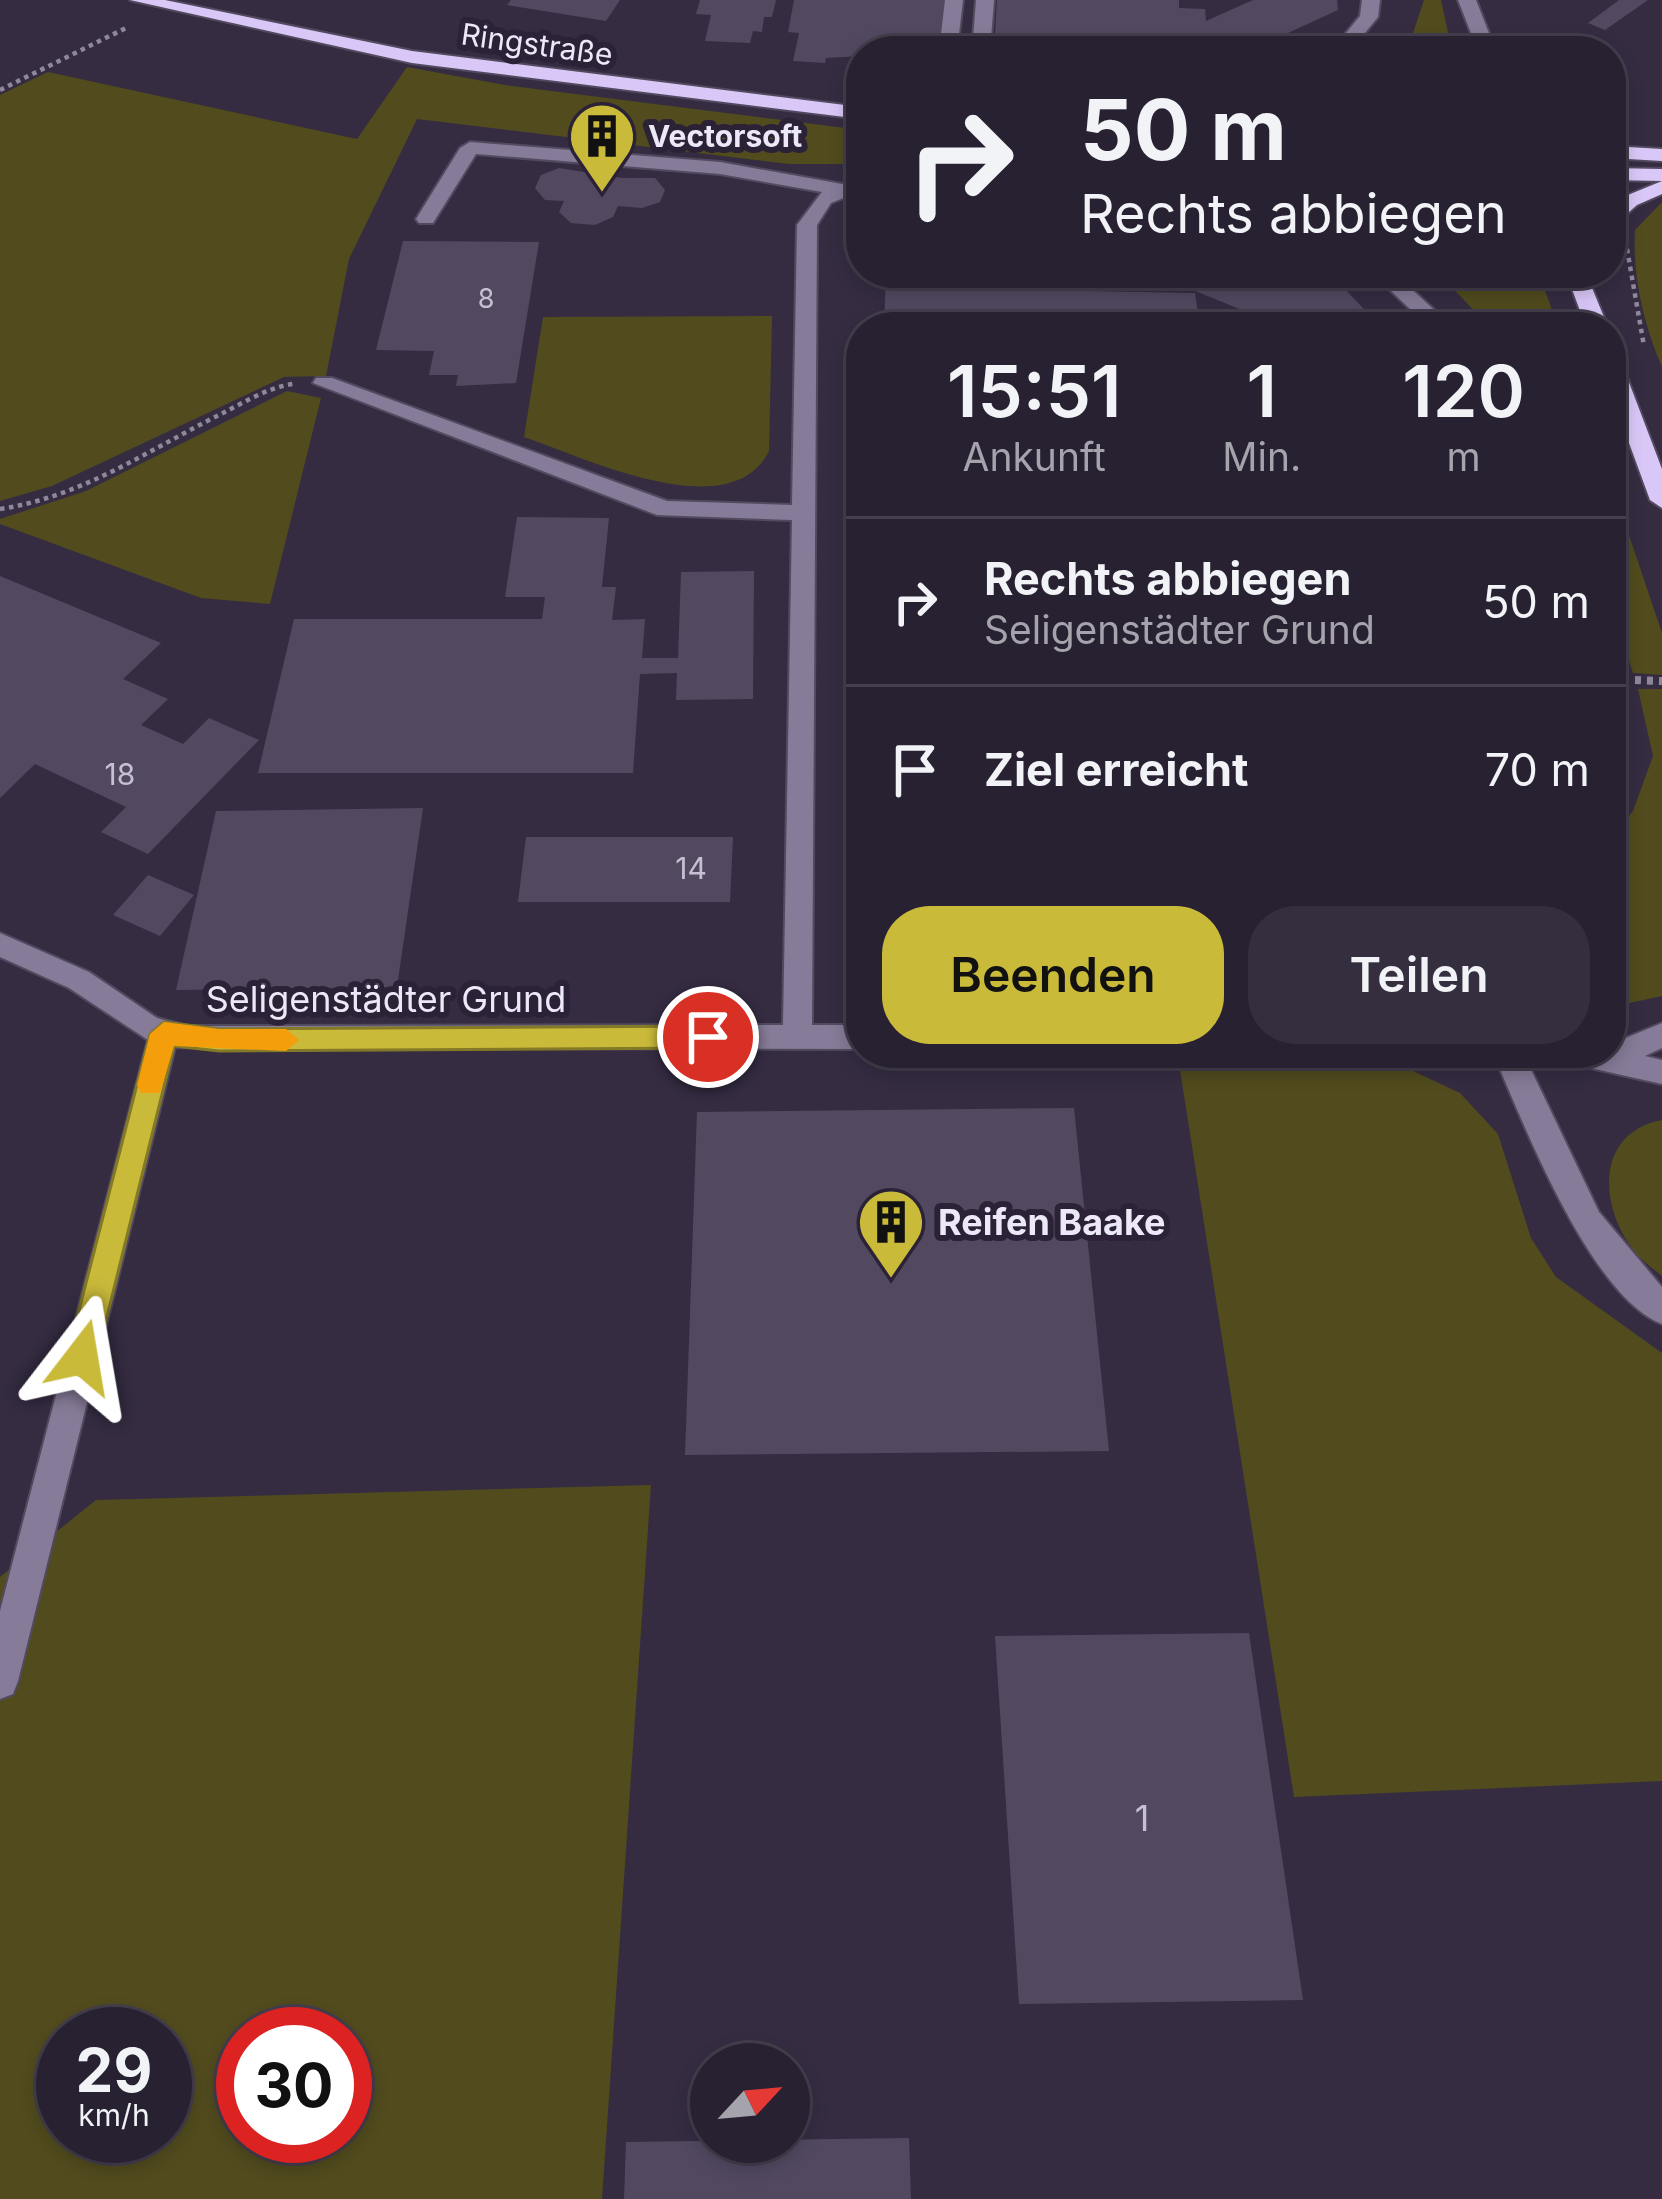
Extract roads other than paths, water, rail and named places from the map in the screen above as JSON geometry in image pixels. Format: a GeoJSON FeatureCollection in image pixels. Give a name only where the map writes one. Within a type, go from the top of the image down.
{"type":"FeatureCollection","features":[{"type":"Feature","properties":{"kind":"main road","name":"Ringstraße"},"geometry":{"type":"LineString","coordinates":[[139,0],[433,60],[846,112]]}},
{"type":"Feature","properties":{"kind":"main road"},"geometry":{"type":"LineString","coordinates":[[1626,153],[1662,155]]}},
{"type":"Feature","properties":{"kind":"main road"},"geometry":{"type":"LineString","coordinates":[[1626,175],[1662,176]]}},
{"type":"Feature","properties":{"kind":"main road"},"geometry":{"type":"LineString","coordinates":[[1626,205],[1662,188]]}},
{"type":"Feature","properties":{"kind":"main road"},"geometry":{"type":"LineString","coordinates":[[1626,404],[1662,500]]}},
{"type":"Feature","properties":{"kind":"street"},"geometry":{"type":"LineString","coordinates":[[950,36],[954,0]]}},
{"type":"Feature","properties":{"kind":"street"},"geometry":{"type":"LineString","coordinates":[[982,36],[986,0]]}},
{"type":"Feature","properties":{"kind":"street"},"geometry":{"type":"LineString","coordinates":[[1358,36],[1369,17],[1371,0]]}},
{"type":"Feature","properties":{"kind":"street"},"geometry":{"type":"LineString","coordinates":[[1469,6],[1472,36]]}},
{"type":"Feature","properties":{"kind":"street"},"geometry":{"type":"LineString","coordinates":[[1469,6],[1481,36]]}},
{"type":"Feature","properties":{"kind":"street"},"geometry":{"type":"LineString","coordinates":[[427,219],[470,148],[720,168],[846,186]]}},
{"type":"Feature","properties":{"kind":"street"},"geometry":{"type":"LineString","coordinates":[[797,1036],[807,225],[814,209],[846,188]]}},
{"type":"Feature","properties":{"kind":"street"},"geometry":{"type":"LineString","coordinates":[[1399,288],[1425,312]]}},
{"type":"Feature","properties":{"kind":"street"},"geometry":{"type":"LineString","coordinates":[[324,383],[665,509],[803,514]]}},
{"type":"Feature","properties":{"kind":"street","name":"Seligenstädter Grund"},"geometry":{"type":"LineString","coordinates":[[0,944],[79,980],[164,1034],[219,1040],[846,1037]]}},
{"type":"Feature","properties":{"kind":"street"},"geometry":{"type":"LineString","coordinates":[[0,1681],[164,1034]]}},
{"type":"Feature","properties":{"kind":"street"},"geometry":{"type":"LineString","coordinates":[[1626,1051],[1662,1035]]}},
{"type":"Feature","properties":{"kind":"street"},"geometry":{"type":"LineString","coordinates":[[1626,1056],[1662,1051]]}},
{"type":"Feature","properties":{"kind":"street"},"geometry":{"type":"LineString","coordinates":[[1626,1062],[1662,1072]]}},
{"type":"Feature","properties":{"kind":"street"},"geometry":{"type":"LineString","coordinates":[[1515,1068],[1571,1197],[1598,1242],[1627,1278],[1662,1309]]}},
{"type":"Feature","properties":{"kind":"place","name":"Vectorsoft"},"geometry":{"type":"Point","coordinates":[602,195]}},
{"type":"Feature","properties":{"kind":"place","name":"Reifen Baake"},"geometry":{"type":"Point","coordinates":[891,1281]}}]}
